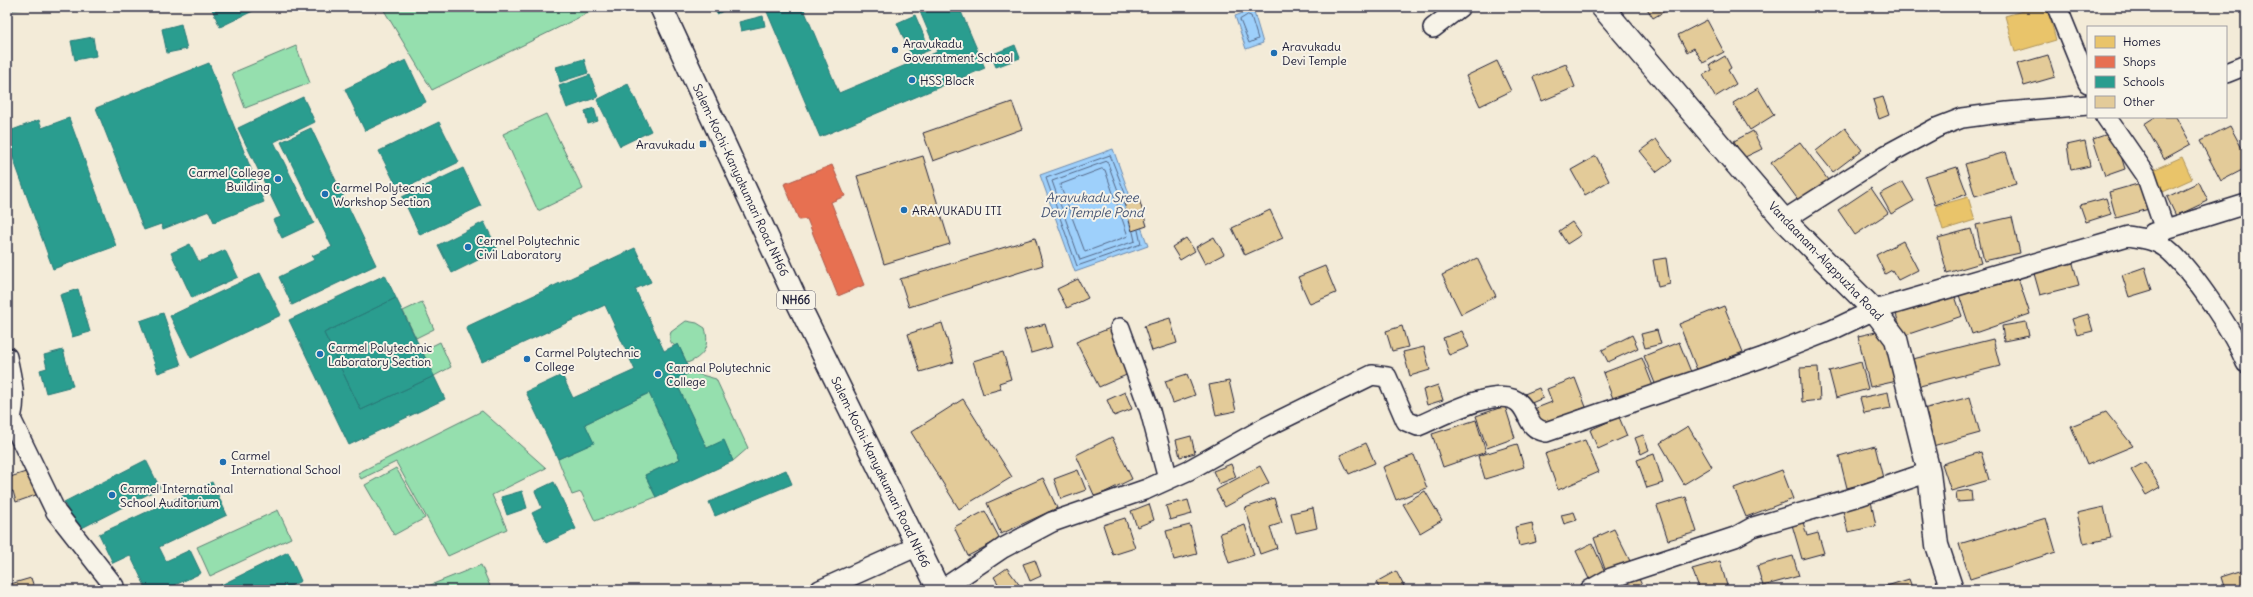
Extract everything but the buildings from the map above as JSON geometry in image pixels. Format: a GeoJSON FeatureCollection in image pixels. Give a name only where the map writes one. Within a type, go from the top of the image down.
{"type":"FeatureCollection","features":[{"type":"Feature","properties":{"kind":"main road","name":"Salem-Kochi-Kanyakumari Road NH66"},"geometry":{"type":"LineString","coordinates":[[661,7],[794,295],[940,590]]}},
{"type":"Feature","properties":{"kind":"main road","name":"Vandaanam-Alappuzha Road"},"geometry":{"type":"LineString","coordinates":[[1602,7],[1784,220],[1874,310],[1896,339],[1929,472],[1938,546],[1952,590]]}},
{"type":"Feature","properties":{"kind":"street"},"geometry":{"type":"LineString","coordinates":[[1433,28],[1460,7]]}},
{"type":"Feature","properties":{"kind":"street"},"geometry":{"type":"LineString","coordinates":[[2057,7],[2087,80]]}},
{"type":"Feature","properties":{"kind":"street"},"geometry":{"type":"LineString","coordinates":[[2227,72],[2246,66]]}},
{"type":"Feature","properties":{"kind":"street"},"geometry":{"type":"LineString","coordinates":[[1784,220],[1886,155],[1936,128],[1962,118],[2007,112],[2087,105]]}},
{"type":"Feature","properties":{"kind":"street"},"geometry":{"type":"LineString","coordinates":[[2107,118],[2146,175],[2165,230]]}},
{"type":"Feature","properties":{"kind":"street"},"geometry":{"type":"LineString","coordinates":[[2138,238],[2246,204]]}},
{"type":"Feature","properties":{"kind":"street"},"geometry":{"type":"LineString","coordinates":[[940,590],[1003,548],[1052,522],[1189,470],[1264,428],[1372,375],[1387,377],[1406,421],[1418,426],[1444,416],[1459,407],[1490,398],[1506,398],[1516,400],[1522,406],[1532,425],[1537,430],[1546,432],[1761,358],[1832,330],[1874,310],[2128,236],[2149,240],[2165,247],[2185,267],[2221,318],[2242,352],[2246,363]]}},
{"type":"Feature","properties":{"kind":"street"},"geometry":{"type":"LineString","coordinates":[[1120,328],[1150,411],[1168,479]]}},
{"type":"Feature","properties":{"kind":"street"},"geometry":{"type":"LineString","coordinates":[[7,357],[15,402],[9,423],[56,512],[114,586]]}},
{"type":"Feature","properties":{"kind":"street"},"geometry":{"type":"LineString","coordinates":[[1590,590],[1612,578],[1735,537],[1753,527],[1859,496],[1929,472]]}},
{"type":"Feature","properties":{"kind":"street"},"geometry":{"type":"LineString","coordinates":[[820,590],[918,546]]}},
{"type":"Feature","properties":{"kind":"green space"},"geometry":{"type":"Polygon","coordinates":[[[382,7],[593,7],[594,10],[432,90],[382,7]]]}},
{"type":"Feature","properties":{"kind":"green space"},"geometry":{"type":"Polygon","coordinates":[[[296,46],[310,83],[245,108],[232,73],[296,46]]]}},
{"type":"Feature","properties":{"kind":"green space"},"geometry":{"type":"Polygon","coordinates":[[[546,114],[583,189],[538,211],[503,134],[546,114]]]}},
{"type":"Feature","properties":{"kind":"green space"},"geometry":{"type":"Polygon","coordinates":[[[422,302],[434,329],[416,338],[403,311],[422,302]]]}},
{"type":"Feature","properties":{"kind":"green space"},"geometry":{"type":"Polygon","coordinates":[[[686,321],[697,323],[705,328],[707,340],[704,350],[698,358],[687,363],[678,344],[675,346],[670,338],[671,332],[686,321]]]}},
{"type":"Feature","properties":{"kind":"green space"},"geometry":{"type":"Polygon","coordinates":[[[440,342],[451,367],[434,376],[422,351],[440,342]]]}},
{"type":"Feature","properties":{"kind":"green space"},"geometry":{"type":"Polygon","coordinates":[[[691,372],[716,379],[748,448],[733,461],[724,441],[707,448],[675,380],[691,372]]]}},
{"type":"Feature","properties":{"kind":"green space"},"geometry":{"type":"Polygon","coordinates":[[[649,393],[680,459],[645,475],[656,497],[595,521],[581,492],[572,495],[558,459],[593,443],[585,424],[649,393]]]}},
{"type":"Feature","properties":{"kind":"green space"},"geometry":{"type":"Polygon","coordinates":[[[482,411],[546,468],[492,495],[507,529],[448,556],[396,462],[361,479],[358,473],[482,411]]]}},
{"type":"Feature","properties":{"kind":"green space"},"geometry":{"type":"Polygon","coordinates":[[[396,468],[425,518],[394,535],[365,485],[396,468]]]}},
{"type":"Feature","properties":{"kind":"green space"},"geometry":{"type":"Polygon","coordinates":[[[278,510],[291,538],[210,576],[197,547],[278,510]]]}},
{"type":"Feature","properties":{"kind":"green space"},"geometry":{"type":"Polygon","coordinates":[[[481,565],[490,586],[480,590],[430,590],[428,586],[481,565]]]}},
{"type":"Feature","properties":{"kind":"water"},"geometry":{"type":"Polygon","coordinates":[[[1253,9],[1263,43],[1246,49],[1235,16],[1253,9]]]}},
{"type":"Feature","properties":{"kind":"water","name":"Aravukadu Sree Devi Temple Pond"},"geometry":{"type":"Polygon","coordinates":[[[1113,149],[1148,246],[1075,272],[1040,175],[1113,149]]]}},
{"type":"Feature","properties":{"kind":"place","name":"Aravukadu Governtment School"},"geometry":{"type":"Point","coordinates":[895,50]}},
{"type":"Feature","properties":{"kind":"place","name":"Aravukadu Devi Temple"},"geometry":{"type":"Point","coordinates":[1274,53]}},
{"type":"Feature","properties":{"kind":"place","name":"HSS Block"},"geometry":{"type":"Point","coordinates":[912,80]}},
{"type":"Feature","properties":{"kind":"place","name":"Aravukadu"},"geometry":{"type":"Point","coordinates":[703,144]}},
{"type":"Feature","properties":{"kind":"place","name":"Carmel College Building"},"geometry":{"type":"Point","coordinates":[278,179]}},
{"type":"Feature","properties":{"kind":"place","name":"Carmel Polytecnic Workshop Section"},"geometry":{"type":"Point","coordinates":[325,194]}},
{"type":"Feature","properties":{"kind":"place","name":"ARAVUKADU ITI"},"geometry":{"type":"Point","coordinates":[904,210]}},
{"type":"Feature","properties":{"kind":"place","name":"Cermel Polytechnic Civil Laboratory"},"geometry":{"type":"Point","coordinates":[468,247]}},
{"type":"Feature","properties":{"kind":"place","name":"Carmel Polytechnic Laboratory Section"},"geometry":{"type":"Point","coordinates":[320,354]}},
{"type":"Feature","properties":{"kind":"place","name":"Carmel Polytechnic College"},"geometry":{"type":"Point","coordinates":[527,359]}},
{"type":"Feature","properties":{"kind":"place","name":"Carmal Polytechnic College"},"geometry":{"type":"Point","coordinates":[658,374]}},
{"type":"Feature","properties":{"kind":"place","name":"Carmel International School"},"geometry":{"type":"Point","coordinates":[223,462]}},
{"type":"Feature","properties":{"kind":"place","name":"Carmel International School Auditorium"},"geometry":{"type":"Point","coordinates":[112,495]}}]}
